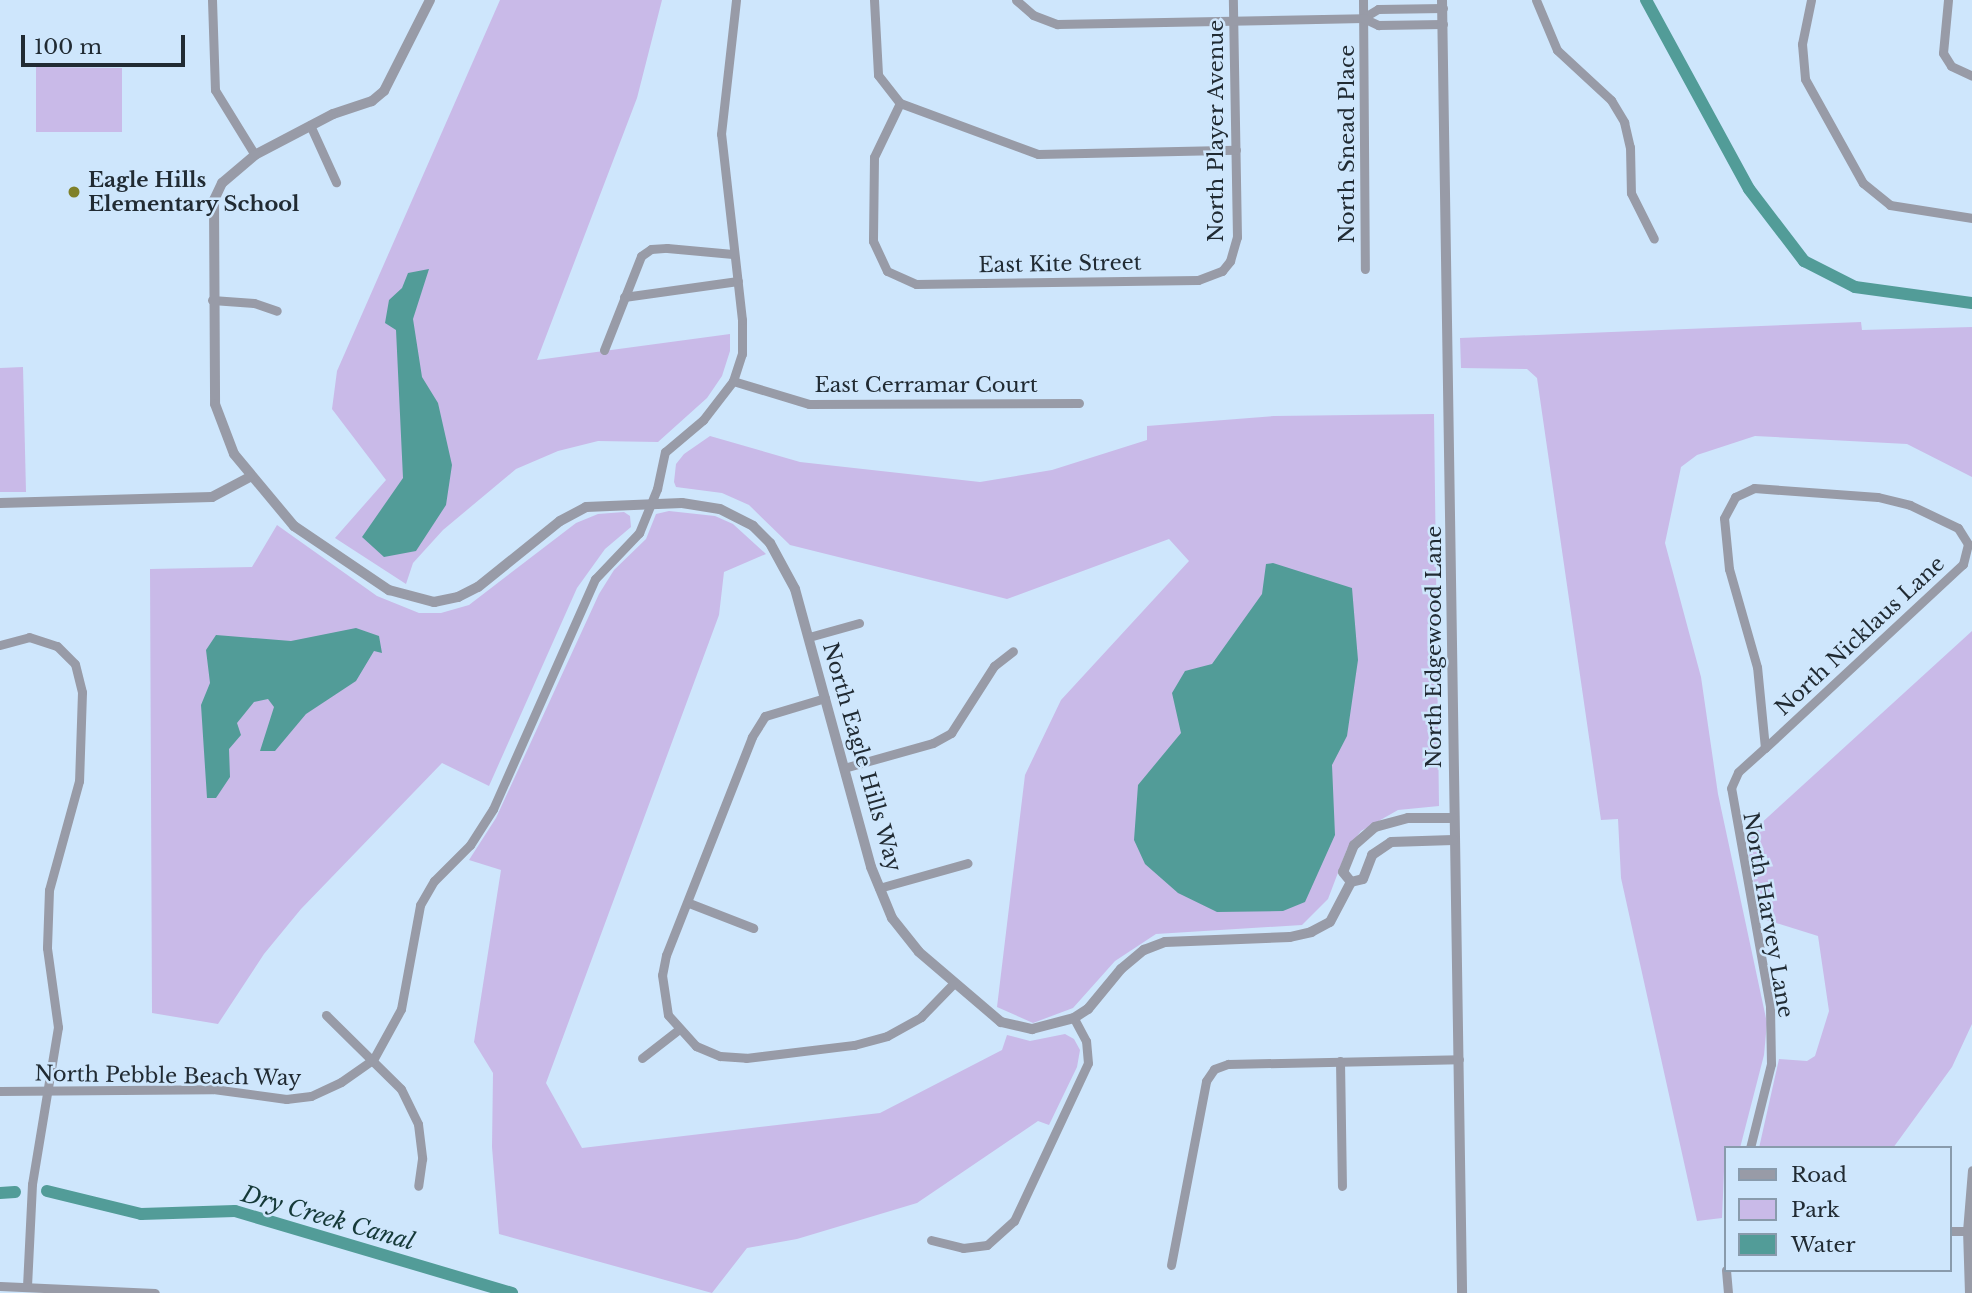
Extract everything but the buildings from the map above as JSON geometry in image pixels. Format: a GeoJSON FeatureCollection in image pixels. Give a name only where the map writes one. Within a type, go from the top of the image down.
{"type":"FeatureCollection","features":[{"type":"Feature","properties":{"kind":"street"},"geometry":{"type":"LineString","coordinates":[[212,0],[215,90],[255,155]]}},
{"type":"Feature","properties":{"kind":"street","name":"North Pebble Beach Way"},"geometry":{"type":"LineString","coordinates":[[0,1091],[213,1089],[286,1099],[312,1096],[341,1083],[373,1060],[401,1009],[420,905],[434,881],[470,845],[493,810],[595,579],[639,533],[651,503],[665,452],[704,420],[733,381],[743,335],[721,134],[736,0]]}},
{"type":"Feature","properties":{"kind":"street"},"geometry":{"type":"LineString","coordinates":[[874,0],[878,75],[900,103],[1038,154],[1236,150]]}},
{"type":"Feature","properties":{"kind":"street","name":"North Player Avenue"},"geometry":{"type":"LineString","coordinates":[[1230,261],[1237,237],[1233,0]]}},
{"type":"Feature","properties":{"kind":"street","name":"North Snead Place"},"geometry":{"type":"LineString","coordinates":[[1363,0],[1365,269]]}},
{"type":"Feature","properties":{"kind":"street"},"geometry":{"type":"LineString","coordinates":[[1536,0],[1557,50],[1611,100],[1624,122],[1630,147],[1631,193],[1654,239]]}},
{"type":"Feature","properties":{"kind":"street"},"geometry":{"type":"LineString","coordinates":[[1811,0],[1802,44],[1805,79],[1863,183],[1890,205],[1972,218]]}},
{"type":"Feature","properties":{"kind":"street"},"geometry":{"type":"LineString","coordinates":[[1948,0],[1942,53],[1951,66],[1972,76]]}},
{"type":"Feature","properties":{"kind":"street","name":"North Eagle Hills Way"},"geometry":{"type":"LineString","coordinates":[[428,1],[384,91],[355,109],[310,125],[255,155],[222,183],[214,200],[212,300],[215,404],[223,430],[250,477],[294,526],[389,590],[434,601],[458,597],[478,587],[561,521],[586,507],[651,503],[720,509],[753,526],[786,567],[879,888],[892,918],[919,952],[987,1012],[1016,1027],[1047,1028],[1073,1018],[1144,950],[1188,939],[1290,937],[1311,932],[1330,922],[1352,882],[1363,879],[1372,856],[1391,842],[1454,840]]}},
{"type":"Feature","properties":{"kind":"street"},"geometry":{"type":"LineString","coordinates":[[1019,4],[1057,24],[1363,18],[1378,24],[1443,24]]}},
{"type":"Feature","properties":{"kind":"street"},"geometry":{"type":"LineString","coordinates":[[1363,18],[1378,9],[1442,4]]}},
{"type":"Feature","properties":{"kind":"street","name":"North Edgewood Lane"},"geometry":{"type":"LineString","coordinates":[[1442,4],[1454,550],[1453,818],[1460,1059],[1462,1293]]}},
{"type":"Feature","properties":{"kind":"street","name":"East Kite Street"},"geometry":{"type":"LineString","coordinates":[[900,103],[880,143],[872,172],[873,241],[887,271],[916,284],[1198,280],[1211,277],[1230,261]]}},
{"type":"Feature","properties":{"kind":"street"},"geometry":{"type":"LineString","coordinates":[[310,125],[336,182]]}},
{"type":"Feature","properties":{"kind":"street"},"geometry":{"type":"LineString","coordinates":[[604,350],[634,267],[650,249],[733,254]]}},
{"type":"Feature","properties":{"kind":"street"},"geometry":{"type":"LineString","coordinates":[[624,297],[738,281]]}},
{"type":"Feature","properties":{"kind":"street"},"geometry":{"type":"LineString","coordinates":[[212,300],[254,303],[277,311]]}},
{"type":"Feature","properties":{"kind":"street","name":"East Cerramar Court"},"geometry":{"type":"LineString","coordinates":[[733,381],[809,404],[1079,403]]}},
{"type":"Feature","properties":{"kind":"street"},"geometry":{"type":"LineString","coordinates":[[0,503],[212,497],[250,477]]}},
{"type":"Feature","properties":{"kind":"street","name":"North Nicklaus Lane"},"geometry":{"type":"LineString","coordinates":[[1754,488],[1878,497],[1910,505],[1958,528],[1968,544],[1963,564],[1765,747],[1753,647],[1724,542],[1724,518],[1735,497],[1754,488]]}},
{"type":"Feature","properties":{"kind":"street","name":"North Eagle Hills Way"},"geometry":{"type":"LineString","coordinates":[[808,637],[859,623]]}},
{"type":"Feature","properties":{"kind":"street"},"geometry":{"type":"LineString","coordinates":[[0,646],[29,638],[57,646],[75,664],[82,692],[79,781],[49,890],[47,948],[58,1027],[45,1090],[27,1230],[27,1286]]}},
{"type":"Feature","properties":{"kind":"street"},"geometry":{"type":"LineString","coordinates":[[844,768],[933,743],[951,733],[994,666],[1013,651]]}},
{"type":"Feature","properties":{"kind":"street"},"geometry":{"type":"LineString","coordinates":[[825,698],[765,716],[752,737],[662,975],[668,1015],[678,1030],[696,1046],[733,1057],[854,1045],[887,1036],[921,1017],[954,982]]}},
{"type":"Feature","properties":{"kind":"street","name":"North Harvey Lane"},"geometry":{"type":"LineString","coordinates":[[1750,1146],[1771,1064],[1770,1006],[1731,788],[1738,772],[1765,747]]}},
{"type":"Feature","properties":{"kind":"street"},"geometry":{"type":"LineString","coordinates":[[1352,882],[1343,872],[1354,845],[1375,827],[1408,818],[1453,818]]}},
{"type":"Feature","properties":{"kind":"street","name":"North Eagle Hills Way"},"geometry":{"type":"LineString","coordinates":[[879,888],[968,863]]}},
{"type":"Feature","properties":{"kind":"street"},"geometry":{"type":"LineString","coordinates":[[689,903],[753,928]]}},
{"type":"Feature","properties":{"kind":"street"},"geometry":{"type":"LineString","coordinates":[[326,1015],[401,1088],[418,1124],[422,1159],[418,1186]]}},
{"type":"Feature","properties":{"kind":"street"},"geometry":{"type":"LineString","coordinates":[[931,1240],[964,1248],[987,1245],[1014,1221],[1088,1063],[1086,1041],[1073,1018]]}},
{"type":"Feature","properties":{"kind":"street"},"geometry":{"type":"LineString","coordinates":[[642,1058],[678,1030]]}},
{"type":"Feature","properties":{"kind":"street"},"geometry":{"type":"LineString","coordinates":[[1171,1265],[1209,1075],[1228,1064],[1460,1059]]}},
{"type":"Feature","properties":{"kind":"street"},"geometry":{"type":"LineString","coordinates":[[1340,1061],[1342,1186]]}},
{"type":"Feature","properties":{"kind":"street"},"geometry":{"type":"LineString","coordinates":[[1969,1293],[1967,1231],[1972,1170]]}},
{"type":"Feature","properties":{"kind":"street"},"geometry":{"type":"LineString","coordinates":[[1951,1231],[1967,1231]]}},
{"type":"Feature","properties":{"kind":"street"},"geometry":{"type":"LineString","coordinates":[[1726,1272],[1728,1293]]}},
{"type":"Feature","properties":{"kind":"street"},"geometry":{"type":"LineString","coordinates":[[0,1286],[156,1293]]}},
{"type":"Feature","properties":{"kind":"green space"},"geometry":{"type":"Polygon","coordinates":[[[500,0],[662,0],[637,98],[537,360],[730,334],[730,351],[722,376],[707,398],[658,442],[598,441],[558,451],[516,469],[443,530],[413,563],[406,584],[335,538],[386,480],[332,409],[337,371],[500,0]]]}},
{"type":"Feature","properties":{"kind":"green space"},"geometry":{"type":"Polygon","coordinates":[[[36,67],[122,68],[122,132],[36,132],[36,67]]]}},
{"type":"Feature","properties":{"kind":"green space"},"geometry":{"type":"Polygon","coordinates":[[[1861,322],[1862,330],[1972,327],[1972,477],[1907,444],[1755,436],[1697,455],[1681,467],[1665,543],[1701,677],[1718,794],[1767,1023],[1764,1055],[1741,1146],[1724,1146],[1722,1218],[1697,1221],[1621,878],[1618,819],[1601,820],[1537,378],[1527,369],[1461,368],[1460,338],[1861,322]]]}},
{"type":"Feature","properties":{"kind":"green space"},"geometry":{"type":"Polygon","coordinates":[[[23,367],[26,492],[0,492],[0,368],[23,367]]]}},
{"type":"Feature","properties":{"kind":"green space"},"geometry":{"type":"Polygon","coordinates":[[[1434,414],[1439,806],[1398,810],[1361,831],[1347,849],[1328,899],[1302,925],[1156,934],[1115,961],[1073,1008],[1033,1023],[997,1007],[1025,775],[1061,700],[1189,561],[1169,539],[1007,599],[790,545],[749,505],[722,493],[676,487],[674,482],[676,464],[684,454],[710,436],[800,462],[980,482],[1052,470],[1147,440],[1147,426],[1274,416],[1434,414]]]}},
{"type":"Feature","properties":{"kind":"green space"},"geometry":{"type":"Polygon","coordinates":[[[669,511],[715,516],[733,524],[766,554],[724,572],[719,615],[546,1083],[582,1148],[880,1113],[1002,1050],[1007,1035],[1030,1041],[1065,1034],[1074,1039],[1080,1050],[1077,1067],[1049,1125],[1038,1121],[917,1203],[797,1239],[747,1248],[712,1293],[499,1234],[492,1147],[493,1073],[474,1042],[501,870],[469,860],[496,818],[599,594],[614,570],[646,539],[656,514],[669,511]]]}},
{"type":"Feature","properties":{"kind":"green space"},"geometry":{"type":"Polygon","coordinates":[[[624,512],[630,516],[631,527],[605,549],[577,588],[489,786],[442,763],[301,909],[264,954],[218,1024],[152,1013],[150,569],[252,567],[277,525],[377,596],[419,613],[441,613],[469,605],[576,523],[598,514],[624,512]]]}},
{"type":"Feature","properties":{"kind":"green space"},"geometry":{"type":"Polygon","coordinates":[[[1972,631],[1972,1024],[1952,1067],[1894,1146],[1759,1146],[1779,1059],[1807,1061],[1815,1056],[1829,1011],[1818,936],[1760,918],[1746,837],[1972,631]]]}},
{"type":"Feature","properties":{"kind":"water"},"geometry":{"type":"Polygon","coordinates":[[[429,269],[413,319],[422,377],[438,403],[452,465],[446,505],[416,551],[384,557],[362,537],[403,478],[396,330],[385,323],[389,300],[402,288],[408,273],[429,269]]]}},
{"type":"Feature","properties":{"kind":"water"},"geometry":{"type":"Polygon","coordinates":[[[1273,563],[1352,588],[1358,660],[1347,736],[1332,765],[1335,835],[1305,902],[1283,911],[1217,912],[1178,893],[1145,864],[1134,840],[1138,785],[1181,733],[1172,693],[1185,671],[1212,664],[1262,594],[1266,564],[1273,563]]]}},
{"type":"Feature","properties":{"kind":"water"},"geometry":{"type":"Polygon","coordinates":[[[356,628],[379,636],[382,653],[374,651],[356,681],[306,714],[275,751],[260,751],[274,707],[268,699],[254,702],[237,723],[241,735],[229,749],[230,777],[216,798],[207,798],[201,705],[210,683],[206,650],[216,635],[291,641],[356,628]]]}},
{"type":"Feature","properties":{"kind":"waterway"},"geometry":{"type":"LineString","coordinates":[[1646,0],[1749,189],[1804,261],[1855,287],[1972,303]]}},
{"type":"Feature","properties":{"kind":"waterway","name":"Dry Creek Canal"},"geometry":{"type":"LineString","coordinates":[[47,1191],[141,1214],[235,1211],[512,1293]]}},
{"type":"Feature","properties":{"kind":"waterway","name":"Dry Creek Canal"},"geometry":{"type":"LineString","coordinates":[[0,1193],[15,1192]]}},
{"type":"Feature","properties":{"kind":"place","name":"Eagle Hills Elementary School"},"geometry":{"type":"Point","coordinates":[74,192]}}]}
